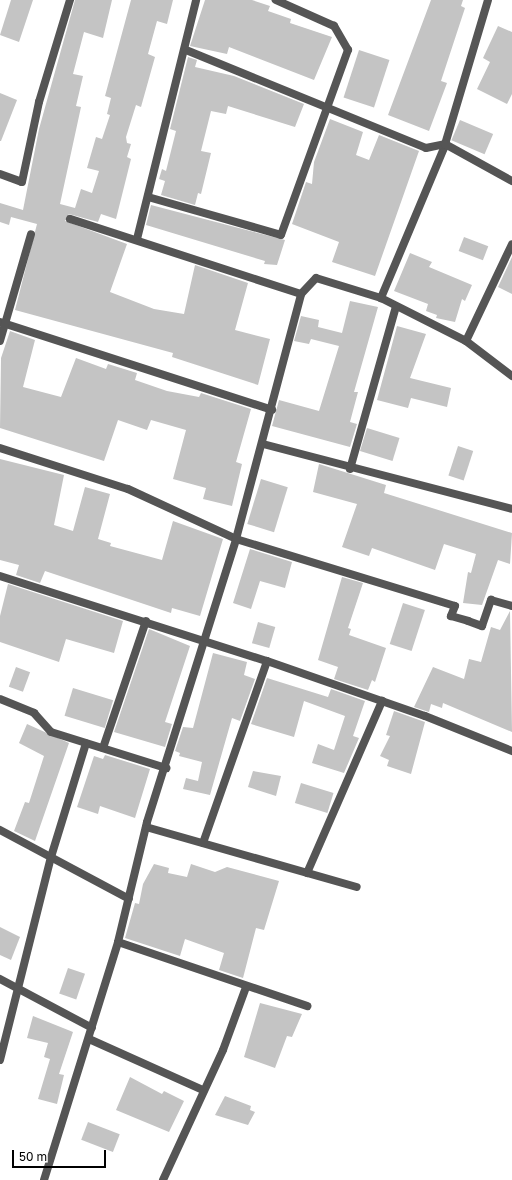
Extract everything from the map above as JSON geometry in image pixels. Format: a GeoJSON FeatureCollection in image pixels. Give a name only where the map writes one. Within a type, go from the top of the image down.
{"type":"FeatureCollection","features":[{"type":"Feature","properties":{"kind":"street"},"geometry":{"type":"LineString","coordinates":[[0,174],[22,182],[39,102],[69,0]]}},
{"type":"Feature","properties":{"kind":"street"},"geometry":{"type":"LineString","coordinates":[[137,239],[186,50],[196,0]]}},
{"type":"Feature","properties":{"kind":"street"},"geometry":{"type":"LineString","coordinates":[[148,197],[281,235],[325,107],[348,50],[334,26],[276,0]]}},
{"type":"Feature","properties":{"kind":"street"},"geometry":{"type":"LineString","coordinates":[[381,298],[445,144],[488,0]]}},
{"type":"Feature","properties":{"kind":"street"},"geometry":{"type":"LineString","coordinates":[[186,50],[426,148],[445,144],[512,181]]}},
{"type":"Feature","properties":{"kind":"street"},"geometry":{"type":"LineString","coordinates":[[70,219],[137,239],[302,294]]}},
{"type":"Feature","properties":{"kind":"street"},"geometry":{"type":"LineString","coordinates":[[0,341],[2,323],[30,234]]}},
{"type":"Feature","properties":{"kind":"street"},"geometry":{"type":"LineString","coordinates":[[466,342],[512,244]]}},
{"type":"Feature","properties":{"kind":"street"},"geometry":{"type":"LineString","coordinates":[[44,1180],[118,942],[146,827],[166,768],[236,539],[263,444],[302,294],[316,278],[381,298],[466,342],[512,376]]}},
{"type":"Feature","properties":{"kind":"street"},"geometry":{"type":"LineString","coordinates":[[350,469],[396,306]]}},
{"type":"Feature","properties":{"kind":"street"},"geometry":{"type":"LineString","coordinates":[[2,323],[272,410]]}},
{"type":"Feature","properties":{"kind":"street"},"geometry":{"type":"LineString","coordinates":[[263,444],[350,469],[512,509]]}},
{"type":"Feature","properties":{"kind":"street"},"geometry":{"type":"LineString","coordinates":[[0,448],[128,489],[236,539],[454,606],[451,616],[482,626],[491,600],[512,606]]}},
{"type":"Feature","properties":{"kind":"street"},"geometry":{"type":"LineString","coordinates":[[0,576],[146,621],[267,661],[382,701],[512,751]]}},
{"type":"Feature","properties":{"kind":"street"},"geometry":{"type":"LineString","coordinates":[[103,748],[146,621]]}},
{"type":"Feature","properties":{"kind":"street"},"geometry":{"type":"LineString","coordinates":[[203,843],[267,661]]}},
{"type":"Feature","properties":{"kind":"street"},"geometry":{"type":"LineString","coordinates":[[0,699],[34,714],[51,732],[166,768]]}},
{"type":"Feature","properties":{"kind":"street"},"geometry":{"type":"LineString","coordinates":[[307,873],[382,701]]}},
{"type":"Feature","properties":{"kind":"street"},"geometry":{"type":"LineString","coordinates":[[0,1060],[51,857],[86,743]]}},
{"type":"Feature","properties":{"kind":"street"},"geometry":{"type":"LineString","coordinates":[[146,827],[357,887]]}},
{"type":"Feature","properties":{"kind":"street"},"geometry":{"type":"LineString","coordinates":[[0,830],[129,899]]}},
{"type":"Feature","properties":{"kind":"street"},"geometry":{"type":"LineString","coordinates":[[118,942],[246,987],[307,1006]]}},
{"type":"Feature","properties":{"kind":"street"},"geometry":{"type":"LineString","coordinates":[[0,979],[92,1028]]}},
{"type":"Feature","properties":{"kind":"street"},"geometry":{"type":"LineString","coordinates":[[163,1180],[204,1090],[246,987]]}},
{"type":"Feature","properties":{"kind":"street"},"geometry":{"type":"LineString","coordinates":[[88,1039],[204,1090]]}},
{"type":"Feature","properties":{"kind":"building"},"geometry":{"type":"Polygon","coordinates":[[[11,0],[33,0],[19,42],[0,35],[11,0]]]}},
{"type":"Feature","properties":{"kind":"building"},"geometry":{"type":"Polygon","coordinates":[[[75,0],[112,0],[103,38],[84,32],[73,74],[83,76],[76,106],[81,107],[60,204],[75,208],[81,189],[92,193],[99,171],[87,168],[96,137],[102,139],[110,115],[107,114],[111,98],[105,96],[131,0],[173,0],[167,24],[157,21],[148,54],[155,57],[141,107],[136,105],[126,137],[127,143],[131,144],[127,157],[131,159],[116,219],[101,214],[98,222],[69,214],[65,221],[127,244],[110,292],[154,309],[184,314],[195,265],[248,283],[235,330],[270,339],[258,385],[172,357],[173,353],[15,310],[37,224],[11,217],[9,225],[0,222],[0,203],[23,210],[39,129],[75,0]]]}},
{"type":"Feature","properties":{"kind":"building"},"geometry":{"type":"Polygon","coordinates":[[[205,0],[252,0],[270,6],[268,11],[291,19],[290,23],[332,37],[314,80],[229,47],[227,54],[190,46],[205,0]]]}},
{"type":"Feature","properties":{"kind":"building"},"geometry":{"type":"Polygon","coordinates":[[[431,0],[463,0],[461,6],[465,8],[441,81],[447,83],[429,131],[388,115],[431,0]]]}},
{"type":"Feature","properties":{"kind":"building"},"geometry":{"type":"Polygon","coordinates":[[[498,26],[512,32],[512,94],[507,104],[477,89],[490,62],[483,58],[498,26]]]}},
{"type":"Feature","properties":{"kind":"building"},"geometry":{"type":"Polygon","coordinates":[[[359,50],[389,60],[374,107],[344,98],[359,50]]]}},
{"type":"Feature","properties":{"kind":"building"},"geometry":{"type":"Polygon","coordinates":[[[188,57],[197,60],[195,67],[234,76],[304,104],[295,127],[228,106],[226,114],[211,111],[201,151],[211,153],[201,194],[198,193],[195,205],[161,195],[165,181],[159,179],[162,169],[166,171],[176,131],[170,129],[188,57]]]}},
{"type":"Feature","properties":{"kind":"building"},"geometry":{"type":"Polygon","coordinates":[[[0,93],[17,100],[1,141],[0,141],[0,93]]]}},
{"type":"Feature","properties":{"kind":"building"},"geometry":{"type":"Polygon","coordinates":[[[330,119],[363,132],[356,155],[369,160],[379,135],[419,151],[375,276],[332,262],[339,242],[292,224],[306,182],[312,184],[314,162],[330,119]]]}},
{"type":"Feature","properties":{"kind":"building"},"geometry":{"type":"Polygon","coordinates":[[[460,120],[493,134],[485,154],[451,140],[460,120]]]}},
{"type":"Feature","properties":{"kind":"building"},"geometry":{"type":"Polygon","coordinates":[[[151,205],[285,240],[277,265],[264,264],[265,261],[146,225],[151,205]]]}},
{"type":"Feature","properties":{"kind":"building"},"geometry":{"type":"Polygon","coordinates":[[[464,237],[488,246],[483,260],[459,251],[464,237]]]}},
{"type":"Feature","properties":{"kind":"building"},"geometry":{"type":"Polygon","coordinates":[[[410,253],[432,262],[429,267],[472,285],[465,301],[462,299],[455,322],[436,318],[437,315],[426,311],[428,304],[394,291],[410,253]]]}},
{"type":"Feature","properties":{"kind":"building"},"geometry":{"type":"Polygon","coordinates":[[[512,257],[512,294],[498,287],[512,257]]]}},
{"type":"Feature","properties":{"kind":"building"},"geometry":{"type":"Polygon","coordinates":[[[350,301],[378,307],[354,392],[358,392],[350,422],[357,424],[350,447],[272,426],[279,400],[319,411],[339,346],[311,339],[309,344],[294,341],[301,316],[319,320],[318,327],[342,333],[350,301]]]}},
{"type":"Feature","properties":{"kind":"building"},"geometry":{"type":"Polygon","coordinates":[[[397,326],[426,334],[410,378],[451,388],[447,407],[411,398],[408,408],[377,400],[397,326]]]}},
{"type":"Feature","properties":{"kind":"building"},"geometry":{"type":"Polygon","coordinates":[[[10,331],[35,340],[23,387],[61,397],[76,358],[106,369],[108,364],[137,373],[135,380],[167,391],[199,397],[201,393],[251,409],[236,462],[242,464],[232,506],[203,499],[206,488],[173,479],[186,430],[151,420],[147,430],[118,420],[104,461],[0,428],[1,358],[10,331]]]}},
{"type":"Feature","properties":{"kind":"building"},"geometry":{"type":"Polygon","coordinates":[[[367,428],[400,438],[392,461],[360,451],[367,428]]]}},
{"type":"Feature","properties":{"kind":"building"},"geometry":{"type":"Polygon","coordinates":[[[458,446],[473,451],[464,480],[448,475],[458,446]]]}},
{"type":"Feature","properties":{"kind":"building"},"geometry":{"type":"Polygon","coordinates":[[[0,459],[64,475],[54,525],[73,531],[85,487],[110,494],[98,539],[111,543],[110,546],[162,560],[173,521],[223,539],[200,616],[172,608],[171,613],[45,571],[40,583],[16,575],[19,565],[0,560],[0,459]]]}},
{"type":"Feature","properties":{"kind":"building"},"geometry":{"type":"Polygon","coordinates":[[[319,464],[386,485],[384,493],[512,533],[510,564],[498,560],[482,605],[463,603],[468,572],[471,573],[476,554],[444,544],[435,570],[372,548],[369,556],[342,547],[357,504],[313,492],[319,464]]]}},
{"type":"Feature","properties":{"kind":"building"},"geometry":{"type":"Polygon","coordinates":[[[261,479],[288,487],[274,532],[247,524],[261,479]]]}},
{"type":"Feature","properties":{"kind":"building"},"geometry":{"type":"Polygon","coordinates":[[[250,549],[292,562],[285,588],[260,581],[251,609],[233,603],[250,549]]]}},
{"type":"Feature","properties":{"kind":"building"},"geometry":{"type":"Polygon","coordinates":[[[342,577],[363,583],[348,628],[351,629],[349,635],[386,648],[375,682],[372,680],[368,690],[334,679],[338,667],[318,660],[342,577]]]}},
{"type":"Feature","properties":{"kind":"building"},"geometry":{"type":"Polygon","coordinates":[[[8,584],[123,621],[114,653],[66,639],[59,662],[0,642],[0,616],[8,584]]]}},
{"type":"Feature","properties":{"kind":"building"},"geometry":{"type":"Polygon","coordinates":[[[403,603],[425,610],[412,651],[390,644],[403,603]]]}},
{"type":"Feature","properties":{"kind":"building"},"geometry":{"type":"Polygon","coordinates":[[[510,611],[512,732],[443,703],[442,708],[431,704],[429,712],[414,707],[433,667],[464,679],[469,659],[481,662],[491,627],[500,630],[510,611]]]}},
{"type":"Feature","properties":{"kind":"building"},"geometry":{"type":"Polygon","coordinates":[[[258,622],[275,627],[269,648],[252,643],[258,622]]]}},
{"type":"Feature","properties":{"kind":"building"},"geometry":{"type":"Polygon","coordinates":[[[149,629],[190,646],[165,722],[172,724],[165,747],[114,732],[149,629]]]}},
{"type":"Feature","properties":{"kind":"building"},"geometry":{"type":"Polygon","coordinates":[[[213,653],[247,662],[244,675],[255,679],[240,721],[232,718],[210,795],[183,789],[186,778],[198,781],[202,762],[179,756],[180,753],[175,751],[183,727],[193,728],[213,653]]]}},
{"type":"Feature","properties":{"kind":"building"},"geometry":{"type":"Polygon","coordinates":[[[16,667],[30,672],[23,692],[9,687],[16,667]]]}},
{"type":"Feature","properties":{"kind":"building"},"geometry":{"type":"Polygon","coordinates":[[[267,678],[328,697],[331,689],[365,701],[353,736],[359,738],[344,773],[312,763],[318,744],[334,750],[345,716],[304,701],[294,737],[251,724],[267,678]]]}},
{"type":"Feature","properties":{"kind":"building"},"geometry":{"type":"Polygon","coordinates":[[[73,688],[113,700],[105,728],[65,716],[73,688]]]}},
{"type":"Feature","properties":{"kind":"building"},"geometry":{"type":"Polygon","coordinates":[[[394,711],[425,722],[411,774],[387,766],[389,760],[380,756],[390,736],[386,735],[394,711]]]}},
{"type":"Feature","properties":{"kind":"building"},"geometry":{"type":"Polygon","coordinates":[[[27,724],[69,743],[35,841],[14,831],[25,802],[29,803],[44,756],[19,743],[27,724]]]}},
{"type":"Feature","properties":{"kind":"building"},"geometry":{"type":"Polygon","coordinates":[[[105,755],[150,769],[135,818],[100,806],[98,814],[77,807],[94,756],[103,759],[105,755]]]}},
{"type":"Feature","properties":{"kind":"building"},"geometry":{"type":"Polygon","coordinates":[[[253,771],[281,776],[276,796],[248,787],[253,771]]]}},
{"type":"Feature","properties":{"kind":"building"},"geometry":{"type":"Polygon","coordinates":[[[301,783],[334,793],[327,813],[295,803],[301,783]]]}},
{"type":"Feature","properties":{"kind":"building"},"geometry":{"type":"Polygon","coordinates":[[[154,864],[169,868],[168,873],[187,877],[191,864],[215,872],[227,867],[279,881],[264,930],[256,928],[243,978],[219,970],[224,953],[185,939],[180,956],[125,938],[135,903],[139,904],[143,884],[154,864]]]}},
{"type":"Feature","properties":{"kind":"building"},"geometry":{"type":"Polygon","coordinates":[[[0,927],[20,937],[11,960],[0,955],[0,927]]]}},
{"type":"Feature","properties":{"kind":"building"},"geometry":{"type":"Polygon","coordinates":[[[68,968],[85,974],[76,999],[59,994],[68,968]]]}},
{"type":"Feature","properties":{"kind":"building"},"geometry":{"type":"Polygon","coordinates":[[[260,1003],[302,1014],[292,1037],[287,1036],[275,1068],[244,1057],[260,1003]]]}},
{"type":"Feature","properties":{"kind":"building"},"geometry":{"type":"Polygon","coordinates":[[[33,1016],[73,1032],[59,1074],[64,1075],[57,1104],[38,1099],[50,1059],[44,1057],[48,1043],[27,1038],[33,1016]]]}},
{"type":"Feature","properties":{"kind":"building"},"geometry":{"type":"Polygon","coordinates":[[[130,1077],[162,1094],[164,1091],[184,1101],[169,1132],[116,1110],[130,1077]]]}},
{"type":"Feature","properties":{"kind":"building"},"geometry":{"type":"Polygon","coordinates":[[[225,1096],[251,1106],[250,1110],[255,1112],[248,1125],[215,1115],[225,1096]]]}},
{"type":"Feature","properties":{"kind":"building"},"geometry":{"type":"Polygon","coordinates":[[[88,1122],[120,1134],[113,1152],[81,1140],[88,1122]]]}}]}
